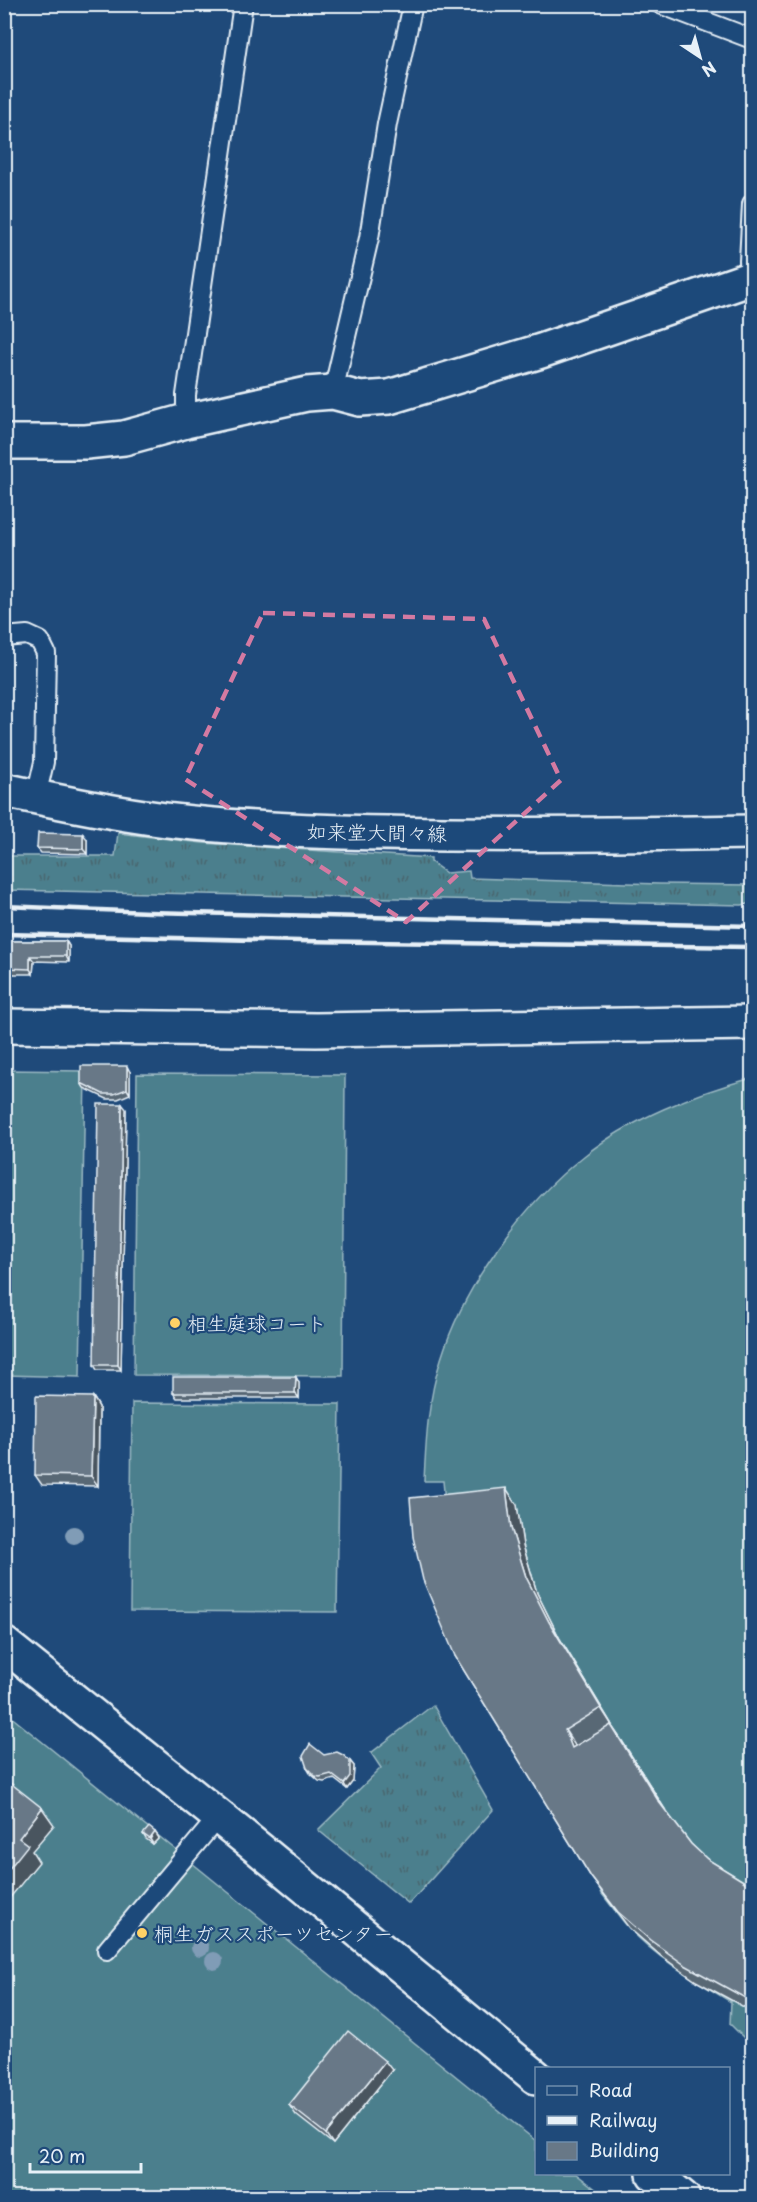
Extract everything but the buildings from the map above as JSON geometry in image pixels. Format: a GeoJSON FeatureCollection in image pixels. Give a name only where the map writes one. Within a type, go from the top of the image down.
{"type":"FeatureCollection","features":[{"type":"Feature","properties":{"kind":"street"},"geometry":{"type":"LineString","coordinates":[[4,442],[86,442],[124,438],[186,421],[307,394],[333,392],[360,399],[389,397],[541,351],[751,278]]}},
{"type":"Feature","properties":{"kind":"street","name":"如来堂大間々線"},"geometry":{"type":"LineString","coordinates":[[4,790],[165,820],[344,833],[558,835],[753,832]]}},
{"type":"Feature","properties":{"kind":"street"},"geometry":{"type":"LineString","coordinates":[[4,1026],[316,1030],[753,1023]]}},
{"type":"Feature","properties":{"kind":"street"},"geometry":{"type":"LineString","coordinates":[[4,1644],[219,1816],[535,2075]]}},
{"type":"Feature","properties":{"kind":"lane"},"geometry":{"type":"LineString","coordinates":[[186,421],[186,395],[243,4]]}},
{"type":"Feature","properties":{"kind":"lane"},"geometry":{"type":"LineString","coordinates":[[333,392],[369,238],[387,124],[413,4]]}},
{"type":"Feature","properties":{"kind":"lane"},"geometry":{"type":"LineString","coordinates":[[660,4],[753,39]]}},
{"type":"Feature","properties":{"kind":"lane"},"geometry":{"type":"LineString","coordinates":[[751,278],[749,261],[753,204]]}},
{"type":"Feature","properties":{"kind":"lane"},"geometry":{"type":"LineString","coordinates":[[4,637],[27,635],[40,641],[46,653],[44,762],[36,797]]}},
{"type":"Feature","properties":{"kind":"lane"},"geometry":{"type":"LineString","coordinates":[[107,1950],[219,1816]]}},
{"type":"Feature","properties":{"kind":"highlighted area"},"geometry":{"type":"Polygon","coordinates":[[[263,613],[484,619],[561,780],[406,922],[185,779],[263,613]]]}},
{"type":"Feature","properties":{"kind":"green space"},"geometry":{"type":"Polygon","coordinates":[[[118,833],[203,843],[431,858],[431,862],[446,873],[469,871],[470,878],[752,885],[752,903],[742,905],[5,890],[5,856],[115,856],[118,833]]]}},
{"type":"Feature","properties":{"kind":"green space"},"geometry":{"type":"Polygon","coordinates":[[[5,1070],[85,1071],[80,1377],[5,1375],[5,1070]]]}},
{"type":"Feature","properties":{"kind":"green space"},"geometry":{"type":"Polygon","coordinates":[[[137,1074],[345,1075],[343,1376],[134,1375],[137,1074]]]}},
{"type":"Feature","properties":{"kind":"green space"},"geometry":{"type":"Polygon","coordinates":[[[752,1078],[752,2046],[730,2024],[731,2002],[651,1949],[628,1927],[602,1894],[446,1511],[443,1481],[424,1481],[430,1404],[441,1359],[451,1331],[480,1275],[518,1222],[561,1175],[622,1130],[686,1100],[752,1078]]]}},
{"type":"Feature","properties":{"kind":"green space"},"geometry":{"type":"Polygon","coordinates":[[[132,1403],[340,1404],[337,1612],[130,1611],[132,1403]]]}},
{"type":"Feature","properties":{"kind":"green space"},"geometry":{"type":"Polygon","coordinates":[[[433,1705],[493,1810],[409,1904],[318,1830],[381,1768],[371,1753],[433,1705]]]}},
{"type":"Feature","properties":{"kind":"green space","name":"桐生ガススポーツセンター"},"geometry":{"type":"Polygon","coordinates":[[[4,1711],[535,2140],[535,2175],[577,2175],[606,2197],[5,2197],[4,1711]]]}},
{"type":"Feature","properties":{"kind":"railway"},"geometry":{"type":"LineString","coordinates":[[4,906],[149,912],[752,926]]}},
{"type":"Feature","properties":{"kind":"railway"},"geometry":{"type":"LineString","coordinates":[[4,934],[300,941],[752,947]]}},
{"type":"Feature","properties":{"kind":"place","name":"相生庭球コート"},"geometry":{"type":"Point","coordinates":[175,1323]}},
{"type":"Feature","properties":{"kind":"place","name":"桐生ガススポーツセンター"},"geometry":{"type":"Point","coordinates":[142,1933]}}]}
